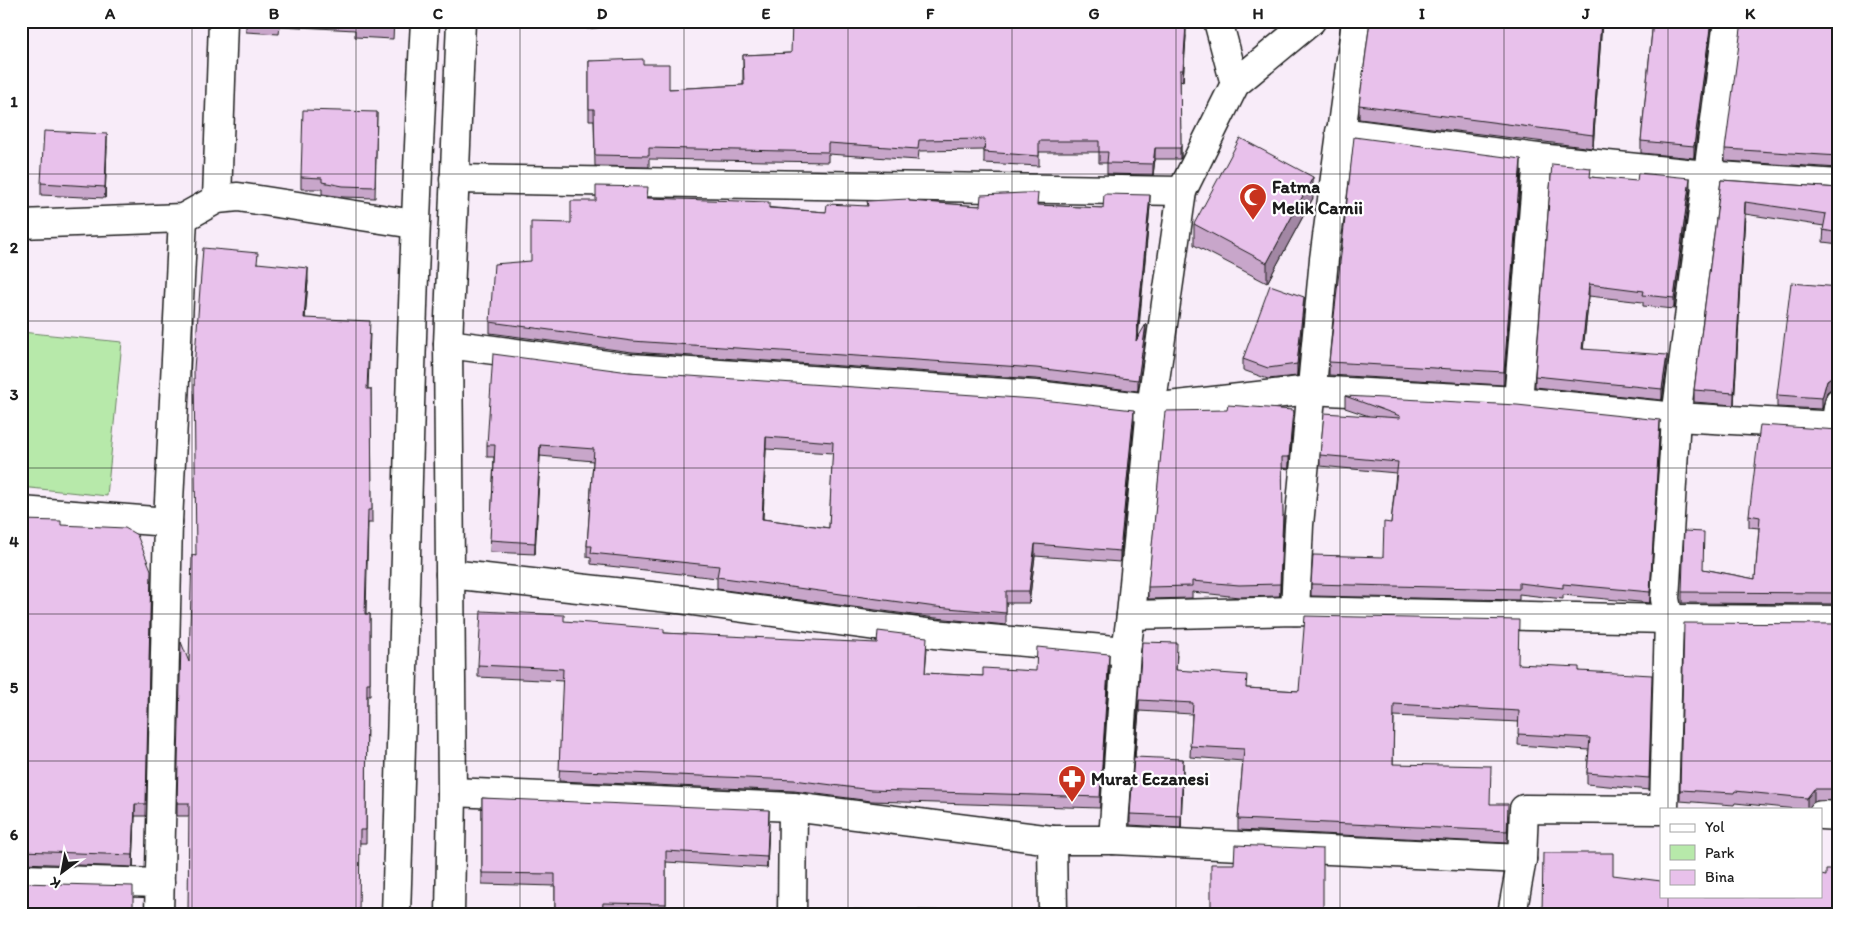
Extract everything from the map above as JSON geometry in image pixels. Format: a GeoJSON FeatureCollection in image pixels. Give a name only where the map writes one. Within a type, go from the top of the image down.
{"type":"FeatureCollection","features":[{"type":"Feature","properties":{"kind":"street"},"geometry":{"type":"LineString","coordinates":[[217,199],[223,21]]}},
{"type":"Feature","properties":{"kind":"street"},"geometry":{"type":"LineString","coordinates":[[396,914],[406,601],[414,224],[424,21]]}},
{"type":"Feature","properties":{"kind":"street"},"geometry":{"type":"LineString","coordinates":[[450,914],[452,792],[448,344],[461,21]]}},
{"type":"Feature","properties":{"kind":"street"},"geometry":{"type":"LineString","coordinates":[[1218,21],[1235,84]]}},
{"type":"Feature","properties":{"kind":"street"},"geometry":{"type":"LineString","coordinates":[[1113,840],[1126,651],[1151,408],[1182,191],[1235,84],[1311,21]]}},
{"type":"Feature","properties":{"kind":"street"},"geometry":{"type":"LineString","coordinates":[[1295,611],[1299,525],[1310,390],[1340,132],[1356,21]]}},
{"type":"Feature","properties":{"kind":"street"},"geometry":{"type":"LineString","coordinates":[[1663,808],[1669,619],[1665,599],[1676,417],[1706,175],[1728,21]]}},
{"type":"Feature","properties":{"kind":"street"},"geometry":{"type":"LineString","coordinates":[[1340,132],[1538,158],[1706,175],[1839,184]]}},
{"type":"Feature","properties":{"kind":"street"},"geometry":{"type":"LineString","coordinates":[[1518,401],[1538,158]]}},
{"type":"Feature","properties":{"kind":"street"},"geometry":{"type":"LineString","coordinates":[[454,179],[1182,191]]}},
{"type":"Feature","properties":{"kind":"street"},"geometry":{"type":"LineString","coordinates":[[21,224],[183,218],[217,199],[238,197],[414,224]]}},
{"type":"Feature","properties":{"kind":"street"},"geometry":{"type":"LineString","coordinates":[[159,914],[168,522],[183,218]]}},
{"type":"Feature","properties":{"kind":"street"},"geometry":{"type":"LineString","coordinates":[[448,344],[630,368],[1035,396],[1151,408],[1310,390],[1518,401],[1676,417],[1838,418]]}},
{"type":"Feature","properties":{"kind":"street"},"geometry":{"type":"LineString","coordinates":[[21,511],[168,522]]}},
{"type":"Feature","properties":{"kind":"street"},"geometry":{"type":"LineString","coordinates":[[450,574],[678,599],[934,634],[1126,651]]}},
{"type":"Feature","properties":{"kind":"street"},"geometry":{"type":"LineString","coordinates":[[1131,615],[1295,611],[1669,619],[1839,620]]}},
{"type":"Feature","properties":{"kind":"street"},"geometry":{"type":"LineString","coordinates":[[452,792],[793,807],[1052,840],[1113,840],[1522,860]]}},
{"type":"Feature","properties":{"kind":"street"},"geometry":{"type":"LineString","coordinates":[[792,914],[793,807]]}},
{"type":"Feature","properties":{"kind":"street"},"geometry":{"type":"LineString","coordinates":[[1512,914],[1522,860],[1524,809],[1660,809]]}},
{"type":"Feature","properties":{"kind":"street"},"geometry":{"type":"LineString","coordinates":[[1822,815],[1839,816]]}},
{"type":"Feature","properties":{"kind":"street"},"geometry":{"type":"LineString","coordinates":[[1052,840],[1054,914]]}},
{"type":"Feature","properties":{"kind":"street"},"geometry":{"type":"LineString","coordinates":[[21,879],[160,883]]}},
{"type":"Feature","properties":{"kind":"green space"},"geometry":{"type":"Polygon","coordinates":[[[21,332],[122,342],[107,496],[21,487],[21,332]]]}},
{"type":"Feature","properties":{"kind":"green space"},"geometry":{"type":"Polygon","coordinates":[[[831,909],[990,911],[989,914],[831,914],[831,909]]]}},
{"type":"Feature","properties":{"kind":"building"},"geometry":{"type":"Polygon","coordinates":[[[355,21],[393,21],[393,25],[355,23],[355,21]]]}},
{"type":"Feature","properties":{"kind":"building"},"geometry":{"type":"Polygon","coordinates":[[[792,21],[1179,21],[1179,25],[1186,25],[1183,70],[1180,70],[1181,146],[1180,148],[1155,148],[1153,164],[1107,163],[1108,152],[1099,152],[1099,141],[1039,141],[1039,156],[984,152],[985,139],[919,140],[918,149],[828,143],[828,152],[649,148],[649,156],[595,155],[594,109],[589,109],[589,61],[643,59],[643,64],[669,64],[669,89],[744,85],[743,55],[791,53],[792,21]]]}},
{"type":"Feature","properties":{"kind":"building"},"geometry":{"type":"Polygon","coordinates":[[[1370,21],[1601,21],[1593,135],[1359,105],[1370,21]]]}},
{"type":"Feature","properties":{"kind":"building"},"geometry":{"type":"Polygon","coordinates":[[[1653,21],[1711,21],[1694,146],[1641,141],[1653,21]]]}},
{"type":"Feature","properties":{"kind":"building"},"geometry":{"type":"Polygon","coordinates":[[[1742,21],[1839,21],[1839,156],[1725,149],[1742,21]]]}},
{"type":"Feature","properties":{"kind":"building"},"geometry":{"type":"Polygon","coordinates":[[[303,110],[377,112],[375,187],[343,186],[322,182],[322,178],[301,177],[303,110]]]}},
{"type":"Feature","properties":{"kind":"building"},"geometry":{"type":"Polygon","coordinates":[[[44,131],[107,134],[105,187],[41,183],[44,131]]]}},
{"type":"Feature","properties":{"kind":"building"},"geometry":{"type":"Polygon","coordinates":[[[1354,137],[1521,159],[1504,372],[1329,362],[1354,137]]]}},
{"type":"Feature","properties":{"kind":"building","name":"Fatma Melik Camii"},"geometry":{"type":"Polygon","coordinates":[[[1240,138],[1313,177],[1267,263],[1194,224],[1240,138]]]}},
{"type":"Feature","properties":{"kind":"building"},"geometry":{"type":"Polygon","coordinates":[[[1552,164],[1591,168],[1590,177],[1637,181],[1638,173],[1690,178],[1674,298],[1643,295],[1644,291],[1589,284],[1582,349],[1667,355],[1662,389],[1535,376],[1552,164]]]}},
{"type":"Feature","properties":{"kind":"building"},"geometry":{"type":"Polygon","coordinates":[[[1721,180],[1839,188],[1839,233],[1823,230],[1826,214],[1745,202],[1734,393],[1694,390],[1721,180]]]}},
{"type":"Feature","properties":{"kind":"building"},"geometry":{"type":"Polygon","coordinates":[[[596,186],[648,187],[647,198],[769,202],[769,208],[826,212],[827,204],[868,206],[867,201],[909,199],[909,201],[980,206],[981,195],[1024,193],[1038,193],[1037,205],[1103,208],[1104,194],[1150,195],[1136,341],[1146,324],[1138,380],[1036,368],[632,341],[490,322],[494,264],[531,261],[531,222],[571,223],[571,201],[596,201],[596,186]]]}},
{"type":"Feature","properties":{"kind":"building"},"geometry":{"type":"Polygon","coordinates":[[[203,248],[258,253],[257,263],[308,268],[304,318],[370,321],[367,389],[371,389],[372,510],[368,510],[365,614],[370,614],[370,683],[367,683],[366,830],[360,830],[359,914],[188,914],[189,803],[177,803],[181,642],[189,662],[192,555],[196,556],[194,369],[203,248]]]}},
{"type":"Feature","properties":{"kind":"building"},"geometry":{"type":"Polygon","coordinates":[[[1791,283],[1839,287],[1839,375],[1834,375],[1827,380],[1822,398],[1777,395],[1791,283]]]}},
{"type":"Feature","properties":{"kind":"building"},"geometry":{"type":"Polygon","coordinates":[[[1270,285],[1304,297],[1297,364],[1268,368],[1243,359],[1270,285]]]}},
{"type":"Feature","properties":{"kind":"building"},"geometry":{"type":"Polygon","coordinates":[[[493,354],[629,372],[1034,399],[1134,410],[1120,551],[1035,544],[1029,591],[1006,591],[1006,613],[936,607],[717,577],[719,566],[591,553],[592,546],[587,546],[594,449],[540,445],[535,543],[490,540],[495,445],[487,445],[493,354]],[[766,437],[762,519],[829,528],[833,442],[766,437]]]}},
{"type":"Feature","properties":{"kind":"building"},"geometry":{"type":"Polygon","coordinates":[[[1345,396],[1517,405],[1660,420],[1650,592],[1563,584],[1563,588],[1519,583],[1519,589],[1311,584],[1313,555],[1383,557],[1384,522],[1391,523],[1398,462],[1320,455],[1324,413],[1400,418],[1400,416],[1345,396]]]}},
{"type":"Feature","properties":{"kind":"building"},"geometry":{"type":"Polygon","coordinates":[[[1228,405],[1293,410],[1289,457],[1282,457],[1283,515],[1280,584],[1239,585],[1192,581],[1192,586],[1148,587],[1165,411],[1227,410],[1228,405]]]}},
{"type":"Feature","properties":{"kind":"building"},"geometry":{"type":"Polygon","coordinates":[[[1760,425],[1839,430],[1839,593],[1682,592],[1684,531],[1704,532],[1703,569],[1755,579],[1760,517],[1749,515],[1760,425]]]}},
{"type":"Feature","properties":{"kind":"building"},"geometry":{"type":"Polygon","coordinates":[[[21,520],[61,521],[61,525],[125,528],[137,535],[151,570],[146,804],[135,804],[133,855],[21,851],[21,520]]]}},
{"type":"Feature","properties":{"kind":"building"},"geometry":{"type":"Polygon","coordinates":[[[481,611],[564,615],[564,621],[664,629],[664,633],[877,643],[878,631],[927,637],[925,673],[983,676],[983,668],[1036,671],[1037,647],[1109,654],[1100,797],[871,790],[794,780],[559,770],[563,669],[478,665],[481,611]]]}},
{"type":"Feature","properties":{"kind":"building"},"geometry":{"type":"Polygon","coordinates":[[[1305,616],[1519,620],[1518,664],[1579,667],[1579,671],[1652,675],[1649,778],[1587,773],[1590,738],[1518,734],[1519,711],[1394,704],[1393,764],[1491,766],[1490,804],[1508,804],[1507,831],[1238,819],[1244,749],[1190,746],[1193,703],[1139,700],[1134,757],[1183,759],[1181,816],[1130,814],[1142,642],[1177,643],[1176,670],[1247,675],[1246,688],[1299,691],[1305,616]]]}},
{"type":"Feature","properties":{"kind":"building"},"geometry":{"type":"Polygon","coordinates":[[[1684,623],[1839,624],[1839,789],[1814,789],[1807,798],[1735,791],[1734,793],[1680,790],[1684,623]]]}},
{"type":"Feature","properties":{"kind":"building"},"geometry":{"type":"Polygon","coordinates":[[[482,798],[769,810],[767,857],[666,851],[666,904],[603,903],[602,914],[555,914],[555,874],[482,873],[482,798]]]}},
{"type":"Feature","properties":{"kind":"building"},"geometry":{"type":"Polygon","coordinates":[[[1235,845],[1323,849],[1323,914],[1211,914],[1211,864],[1234,864],[1235,845]]]}},
{"type":"Feature","properties":{"kind":"building"},"geometry":{"type":"Polygon","coordinates":[[[1543,853],[1613,853],[1613,875],[1660,881],[1660,898],[1822,898],[1822,875],[1826,876],[1826,870],[1839,870],[1839,914],[1542,914],[1543,853]]]}},
{"type":"Feature","properties":{"kind":"building"},"geometry":{"type":"Polygon","coordinates":[[[21,883],[133,886],[133,914],[21,914],[21,883]]]}},
{"type":"Feature","properties":{"kind":"building"},"geometry":{"type":"Polygon","coordinates":[[[662,910],[768,912],[768,914],[662,914],[662,910]]]}},
{"type":"Feature","properties":{"kind":"place","name":"Fatma Melik Camii"},"geometry":{"type":"Point","coordinates":[1253,221]}},
{"type":"Feature","properties":{"kind":"place","name":"Murat Eczanesi"},"geometry":{"type":"Point","coordinates":[1072,803]}}]}
